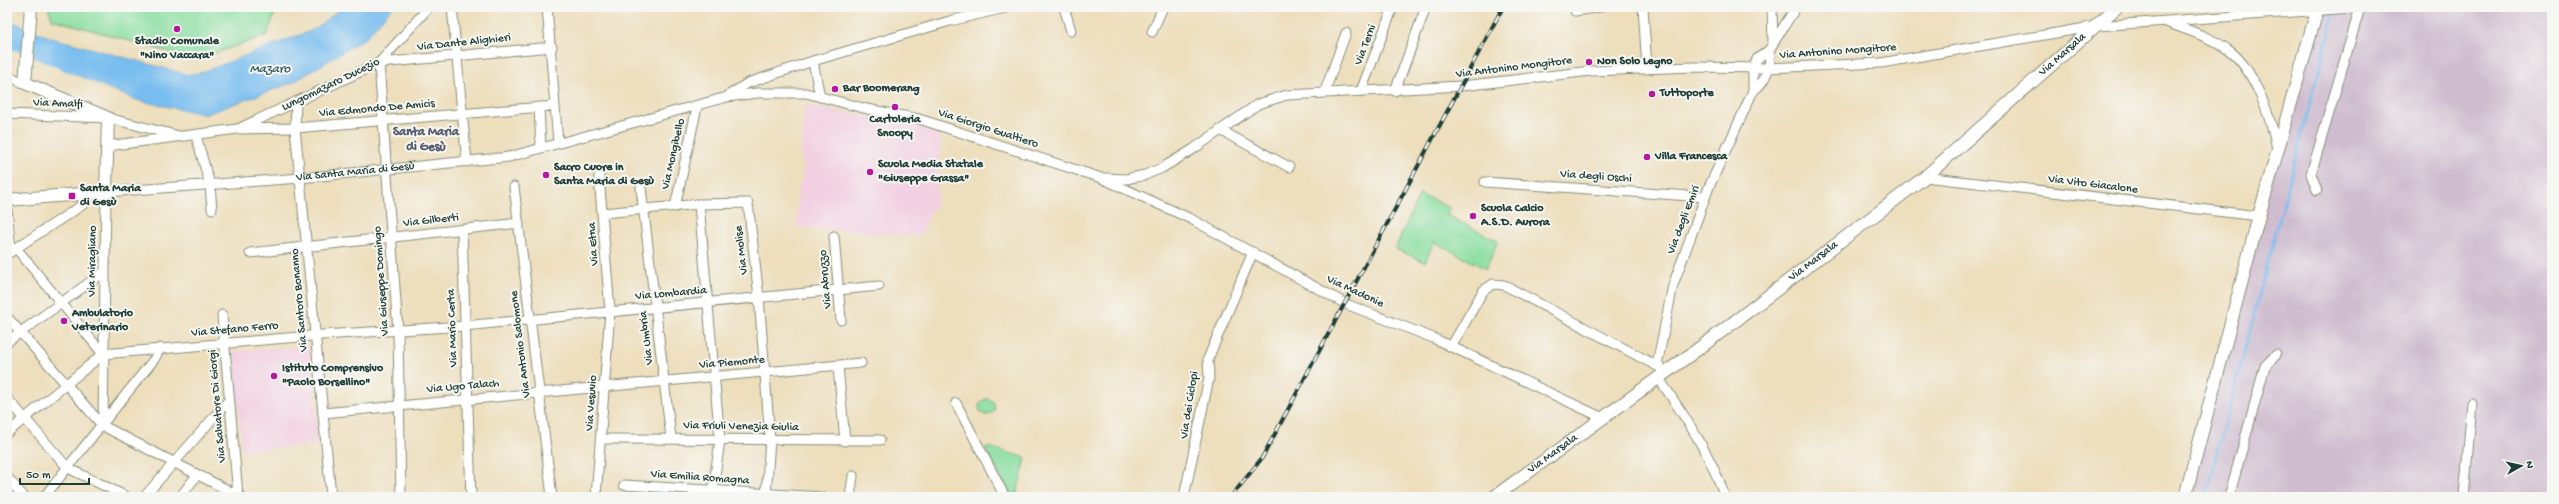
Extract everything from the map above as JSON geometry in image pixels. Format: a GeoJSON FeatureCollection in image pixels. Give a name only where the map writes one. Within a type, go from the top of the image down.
{"type":"FeatureCollection","features":[{"type":"Feature","properties":{"kind":"main road"},"geometry":{"type":"LineString","coordinates":[[31,7],[25,83],[108,118],[106,192]]}},
{"type":"Feature","properties":{"kind":"main road","name":"Via Marsala"},"geometry":{"type":"LineString","coordinates":[[1494,497],[1603,418],[1660,372],[1925,177],[2117,7]]}},
{"type":"Feature","properties":{"kind":"main road"},"geometry":{"type":"LineString","coordinates":[[2185,497],[2259,216],[2321,10]]}},
{"type":"Feature","properties":{"kind":"main road","name":"Via Santa Maria di Gesù"},"geometry":{"type":"LineString","coordinates":[[7,200],[106,192]]}},
{"type":"Feature","properties":{"kind":"street","name":"Lungomazaro Ducezio"},"geometry":{"type":"LineString","coordinates":[[237,129],[379,63],[429,7]]}},
{"type":"Feature","properties":{"kind":"street"},"geometry":{"type":"LineString","coordinates":[[452,7],[458,56],[467,162]]}},
{"type":"Feature","properties":{"kind":"street"},"geometry":{"type":"LineString","coordinates":[[547,7],[552,47],[554,106],[558,143]]}},
{"type":"Feature","properties":{"kind":"street"},"geometry":{"type":"LineString","coordinates":[[727,97],[748,83],[813,61],[950,21],[1009,7]]}},
{"type":"Feature","properties":{"kind":"street"},"geometry":{"type":"LineString","coordinates":[[1064,7],[1070,31]]}},
{"type":"Feature","properties":{"kind":"street"},"geometry":{"type":"LineString","coordinates":[[1152,32],[1163,7]]}},
{"type":"Feature","properties":{"kind":"street","name":"Via Terni"},"geometry":{"type":"LineString","coordinates":[[1361,92],[1393,7]]}},
{"type":"Feature","properties":{"kind":"street"},"geometry":{"type":"LineString","coordinates":[[1395,91],[1426,7]]}},
{"type":"Feature","properties":{"kind":"street"},"geometry":{"type":"LineString","coordinates":[[1575,11],[1600,7]]}},
{"type":"Feature","properties":{"kind":"street"},"geometry":{"type":"LineString","coordinates":[[1643,7],[1647,68]]}},
{"type":"Feature","properties":{"kind":"street","name":"Via degli Emiri"},"geometry":{"type":"LineString","coordinates":[[1660,372],[1673,285],[1705,197],[1753,91],[1765,78],[1771,46],[1770,13],[1772,7]]}},
{"type":"Feature","properties":{"kind":"street","name":"Via degli Emiri"},"geometry":{"type":"LineString","coordinates":[[1753,91],[1753,68],[1757,58],[1771,46],[1796,7]]}},
{"type":"Feature","properties":{"kind":"street"},"geometry":{"type":"LineString","coordinates":[[2317,190],[2311,174],[2362,7]]}},
{"type":"Feature","properties":{"kind":"street","name":"Via Antonino Mongitore"},"geometry":{"type":"LineString","coordinates":[[1101,178],[1126,178],[1145,175],[1177,160],[1258,104],[1287,95],[1325,92],[1395,91],[1503,82],[1534,76],[1647,68],[1768,68],[1881,63],[2097,26],[2362,7]]}},
{"type":"Feature","properties":{"kind":"street"},"geometry":{"type":"LineString","coordinates":[[2163,21],[2202,35],[2231,52],[2254,81],[2268,111],[2278,150]]}},
{"type":"Feature","properties":{"kind":"street"},"geometry":{"type":"LineString","coordinates":[[1325,92],[1346,33]]}},
{"type":"Feature","properties":{"kind":"street","name":"Via Dante Alighieri"},"geometry":{"type":"LineString","coordinates":[[379,63],[552,47]]}},
{"type":"Feature","properties":{"kind":"street"},"geometry":{"type":"LineString","coordinates":[[813,61],[820,97]]}},
{"type":"Feature","properties":{"kind":"street","name":"Via Giuseppe Domingo"},"geometry":{"type":"LineString","coordinates":[[379,63],[398,331],[398,405],[401,497]]}},
{"type":"Feature","properties":{"kind":"street"},"geometry":{"type":"LineString","coordinates":[[7,76],[25,83]]}},
{"type":"Feature","properties":{"kind":"street","name":"Via Giorgio Gualtiero"},"geometry":{"type":"LineString","coordinates":[[727,97],[781,92],[820,97],[867,109],[919,119],[1101,178]]}},
{"type":"Feature","properties":{"kind":"street","name":"Via Santa Maria di Gesù"},"geometry":{"type":"LineString","coordinates":[[106,192],[301,178],[509,157],[697,107],[727,97]]}},
{"type":"Feature","properties":{"kind":"street","name":"Via Santoro Bonanno"},"geometry":{"type":"LineString","coordinates":[[296,102],[296,128],[331,496]]}},
{"type":"Feature","properties":{"kind":"street","name":"Via Edmondo De Amicis"},"geometry":{"type":"LineString","coordinates":[[107,146],[196,136],[237,129],[296,128],[554,106]]}},
{"type":"Feature","properties":{"kind":"street"},"geometry":{"type":"LineString","coordinates":[[539,107],[541,148]]}},
{"type":"Feature","properties":{"kind":"street","name":"Via Mongibello"},"geometry":{"type":"LineString","coordinates":[[675,207],[697,107]]}},
{"type":"Feature","properties":{"kind":"street","name":"Via Amalfi"},"geometry":{"type":"LineString","coordinates":[[7,114],[108,118]]}},
{"type":"Feature","properties":{"kind":"street"},"geometry":{"type":"LineString","coordinates":[[108,118],[186,137]]}},
{"type":"Feature","properties":{"kind":"street"},"geometry":{"type":"LineString","coordinates":[[1220,130],[1289,167]]}},
{"type":"Feature","properties":{"kind":"street"},"geometry":{"type":"LineString","coordinates":[[196,136],[210,185],[212,209]]}},
{"type":"Feature","properties":{"kind":"street","name":"Via Etna"},"geometry":{"type":"LineString","coordinates":[[599,176],[604,213],[610,311]]}},
{"type":"Feature","properties":{"kind":"street","name":"Via Vito Giacalone"},"geometry":{"type":"LineString","coordinates":[[1925,177],[2259,216]]}},
{"type":"Feature","properties":{"kind":"street","name":"Via Madonie"},"geometry":{"type":"LineString","coordinates":[[1101,178],[1191,219],[1346,304],[1451,347],[1603,418]]}},
{"type":"Feature","properties":{"kind":"street","name":"Via degli Oschi"},"geometry":{"type":"LineString","coordinates":[[1485,182],[1705,197]]}},
{"type":"Feature","properties":{"kind":"street","name":"Via Antonio Salomone"},"geometry":{"type":"LineString","coordinates":[[514,188],[552,497]]}},
{"type":"Feature","properties":{"kind":"street","name":"Via Umbria"},"geometry":{"type":"LineString","coordinates":[[641,188],[671,438]]}},
{"type":"Feature","properties":{"kind":"street","name":"Via Miragliano"},"geometry":{"type":"LineString","coordinates":[[103,426],[106,192]]}},
{"type":"Feature","properties":{"kind":"street"},"geometry":{"type":"LineString","coordinates":[[11,251],[84,204],[91,193]]}},
{"type":"Feature","properties":{"kind":"street","name":"Via Molise"},"geometry":{"type":"LineString","coordinates":[[604,213],[699,204],[748,203],[766,372],[770,439],[766,495]]}},
{"type":"Feature","properties":{"kind":"street"},"geometry":{"type":"LineString","coordinates":[[699,204],[720,440],[712,494]]}},
{"type":"Feature","properties":{"kind":"street"},"geometry":{"type":"LineString","coordinates":[[7,209],[11,251],[61,304],[103,354],[7,433]]}},
{"type":"Feature","properties":{"kind":"street","name":"Via Gilberti"},"geometry":{"type":"LineString","coordinates":[[250,253],[519,223]]}},
{"type":"Feature","properties":{"kind":"street","name":"Via Mario Certa"},"geometry":{"type":"LineString","coordinates":[[462,230],[464,326],[472,497]]}},
{"type":"Feature","properties":{"kind":"street","name":"Via Abruzzo"},"geometry":{"type":"LineString","coordinates":[[834,236],[842,320]]}},
{"type":"Feature","properties":{"kind":"street","name":"Via dei Ciclopi"},"geometry":{"type":"LineString","coordinates":[[1184,497],[1209,378],[1208,359],[1253,252]]}},
{"type":"Feature","properties":{"kind":"street"},"geometry":{"type":"LineString","coordinates":[[7,342],[104,272]]}},
{"type":"Feature","properties":{"kind":"street"},"geometry":{"type":"LineString","coordinates":[[1451,347],[1483,291],[1493,284],[1504,285],[1660,372],[1702,444],[1725,497]]}},
{"type":"Feature","properties":{"kind":"street","name":"Via Lombardia"},"geometry":{"type":"LineString","coordinates":[[464,326],[879,286]]}},
{"type":"Feature","properties":{"kind":"street","name":"Via Vesuvio"},"geometry":{"type":"LineString","coordinates":[[596,497],[606,388],[610,311]]}},
{"type":"Feature","properties":{"kind":"street","name":"Via Salvatore Di Giorgi"},"geometry":{"type":"LineString","coordinates":[[222,315],[229,400],[240,496]]}},
{"type":"Feature","properties":{"kind":"street"},"geometry":{"type":"LineString","coordinates":[[7,317],[103,426],[197,474],[225,494],[240,496]]}},
{"type":"Feature","properties":{"kind":"street","name":"Via Stefano Ferro"},"geometry":{"type":"LineString","coordinates":[[103,354],[316,335],[464,326]]}},
{"type":"Feature","properties":{"kind":"street"},"geometry":{"type":"LineString","coordinates":[[44,497],[103,426],[155,358],[160,348]]}},
{"type":"Feature","properties":{"kind":"street"},"geometry":{"type":"LineString","coordinates":[[2229,497],[2265,366],[2276,355]]}},
{"type":"Feature","properties":{"kind":"street","name":"Via Piemonte"},"geometry":{"type":"LineString","coordinates":[[606,388],[861,363]]}},
{"type":"Feature","properties":{"kind":"street"},"geometry":{"type":"LineString","coordinates":[[838,366],[845,441]]}},
{"type":"Feature","properties":{"kind":"street","name":"Via Ugo Talach"},"geometry":{"type":"LineString","coordinates":[[323,413],[538,392],[606,388]]}},
{"type":"Feature","properties":{"kind":"street"},"geometry":{"type":"LineString","coordinates":[[7,398],[68,468],[126,497]]}},
{"type":"Feature","properties":{"kind":"street"},"geometry":{"type":"LineString","coordinates":[[144,497],[229,400]]}},
{"type":"Feature","properties":{"kind":"street"},"geometry":{"type":"LineString","coordinates":[[956,403],[1005,497]]}},
{"type":"Feature","properties":{"kind":"street"},"geometry":{"type":"LineString","coordinates":[[2464,497],[2472,403]]}},
{"type":"Feature","properties":{"kind":"street","name":"Via Friuli Venezia Giulia"},"geometry":{"type":"LineString","coordinates":[[602,439],[671,438],[720,440],[880,440]]}},
{"type":"Feature","properties":{"kind":"street"},"geometry":{"type":"LineString","coordinates":[[180,497],[197,474]]}},
{"type":"Feature","properties":{"kind":"street"},"geometry":{"type":"LineString","coordinates":[[850,497],[853,476]]}},
{"type":"Feature","properties":{"kind":"street"},"geometry":{"type":"LineString","coordinates":[[7,477],[24,497]]}},
{"type":"Feature","properties":{"kind":"street","name":"Via Emilia Romagna"},"geometry":{"type":"LineString","coordinates":[[624,485],[712,494],[822,497]]}},
{"type":"Feature","properties":{"kind":"street"},"geometry":{"type":"LineString","coordinates":[[331,496],[342,497]]}},
{"type":"Feature","properties":{"kind":"shaded area"},"geometry":{"type":"Polygon","coordinates":[[[2365,7],[2552,7],[2552,497],[2185,497],[2316,12],[2365,7]]]}},
{"type":"Feature","properties":{"kind":"shaded area","name":"Scuola Media Statale \"Giuseppe Grassa\""},"geometry":{"type":"Polygon","coordinates":[[[805,105],[912,125],[941,134],[936,208],[933,208],[921,236],[796,227],[799,183],[801,183],[804,162],[800,161],[805,105]]]}},
{"type":"Feature","properties":{"kind":"shaded area","name":"Istituto Comprensivo \"Paolo Borsellino\""},"geometry":{"type":"Polygon","coordinates":[[[310,346],[319,444],[242,451],[233,351],[310,346]]]}},
{"type":"Feature","properties":{"kind":"green space","name":"Stadio Comunale \"Nino Vaccara\""},"geometry":{"type":"Polygon","coordinates":[[[48,7],[268,7],[276,10],[267,35],[197,60],[52,19],[48,7]]]}},
{"type":"Feature","properties":{"kind":"green space"},"geometry":{"type":"Polygon","coordinates":[[[1420,194],[1450,208],[1447,215],[1498,241],[1486,269],[1434,242],[1425,262],[1395,249],[1420,194]]]}},
{"type":"Feature","properties":{"kind":"green space"},"geometry":{"type":"Polygon","coordinates":[[[984,399],[990,399],[995,404],[993,413],[990,415],[984,415],[979,410],[979,404],[984,399]]]}},
{"type":"Feature","properties":{"kind":"green space"},"geometry":{"type":"Polygon","coordinates":[[[988,447],[1026,458],[1016,497],[1012,497],[985,448],[988,447]]]}},
{"type":"Feature","properties":{"kind":"water","name":"Mazaro"},"geometry":{"type":"Polygon","coordinates":[[[342,7],[393,7],[366,38],[293,83],[205,115],[138,101],[7,48],[7,19],[51,37],[187,74],[201,72],[314,29],[342,7]]]}},
{"type":"Feature","properties":{"kind":"pier"},"geometry":{"type":"Polygon","coordinates":[[[339,7],[342,7],[314,29],[201,72],[187,74],[51,37],[7,19],[8,17],[51,35],[187,72],[200,70],[313,27],[339,7]]]}},
{"type":"Feature","properties":{"kind":"pier"},"geometry":{"type":"Polygon","coordinates":[[[393,7],[395,7],[367,40],[294,85],[276,93],[205,117],[137,103],[7,50],[7,48],[15,50],[138,101],[205,115],[293,83],[366,38],[393,7]]]}},
{"type":"Feature","properties":{"kind":"waterway"},"geometry":{"type":"LineString","coordinates":[[2206,497],[2334,12]]}},
{"type":"Feature","properties":{"kind":"railway"},"geometry":{"type":"LineString","coordinates":[[1231,497],[1262,458],[1503,7]]}},
{"type":"Feature","properties":{"kind":"place","name":"Stadio Comunale \"Nino Vaccara\""},"geometry":{"type":"Point","coordinates":[177,29]}},
{"type":"Feature","properties":{"kind":"place","name":"Non Solo Legno"},"geometry":{"type":"Point","coordinates":[1589,62]}},
{"type":"Feature","properties":{"kind":"place","name":"Bar Boomerang"},"geometry":{"type":"Point","coordinates":[835,89]}},
{"type":"Feature","properties":{"kind":"place","name":"Tuttoporte"},"geometry":{"type":"Point","coordinates":[1652,94]}},
{"type":"Feature","properties":{"kind":"place","name":"Cartoleria Snoopy"},"geometry":{"type":"Point","coordinates":[895,107]}},
{"type":"Feature","properties":{"kind":"place","name":"Villa Francesca"},"geometry":{"type":"Point","coordinates":[1647,157]}},
{"type":"Feature","properties":{"kind":"place","name":"Scuola Media Statale \"Giuseppe Grassa\""},"geometry":{"type":"Point","coordinates":[870,172]}},
{"type":"Feature","properties":{"kind":"place","name":"Sacro Cuore in Santa Maria di Gesù"},"geometry":{"type":"Point","coordinates":[546,175]}},
{"type":"Feature","properties":{"kind":"place","name":"Santa Maria di Gesù"},"geometry":{"type":"Point","coordinates":[72,196]}},
{"type":"Feature","properties":{"kind":"place","name":"Scuola Calcio A.S.D. Aurora"},"geometry":{"type":"Point","coordinates":[1473,216]}},
{"type":"Feature","properties":{"kind":"place","name":"Ambulatorio Veterinario"},"geometry":{"type":"Point","coordinates":[64,321]}},
{"type":"Feature","properties":{"kind":"place","name":"Istituto Comprensivo \"Paolo Borsellino\""},"geometry":{"type":"Point","coordinates":[274,376]}},
{"type":"Feature","properties":{"kind":"district","name":"Santa Maria di Gesù"},"geometry":{"type":"Point","coordinates":[426,140]}}]}
